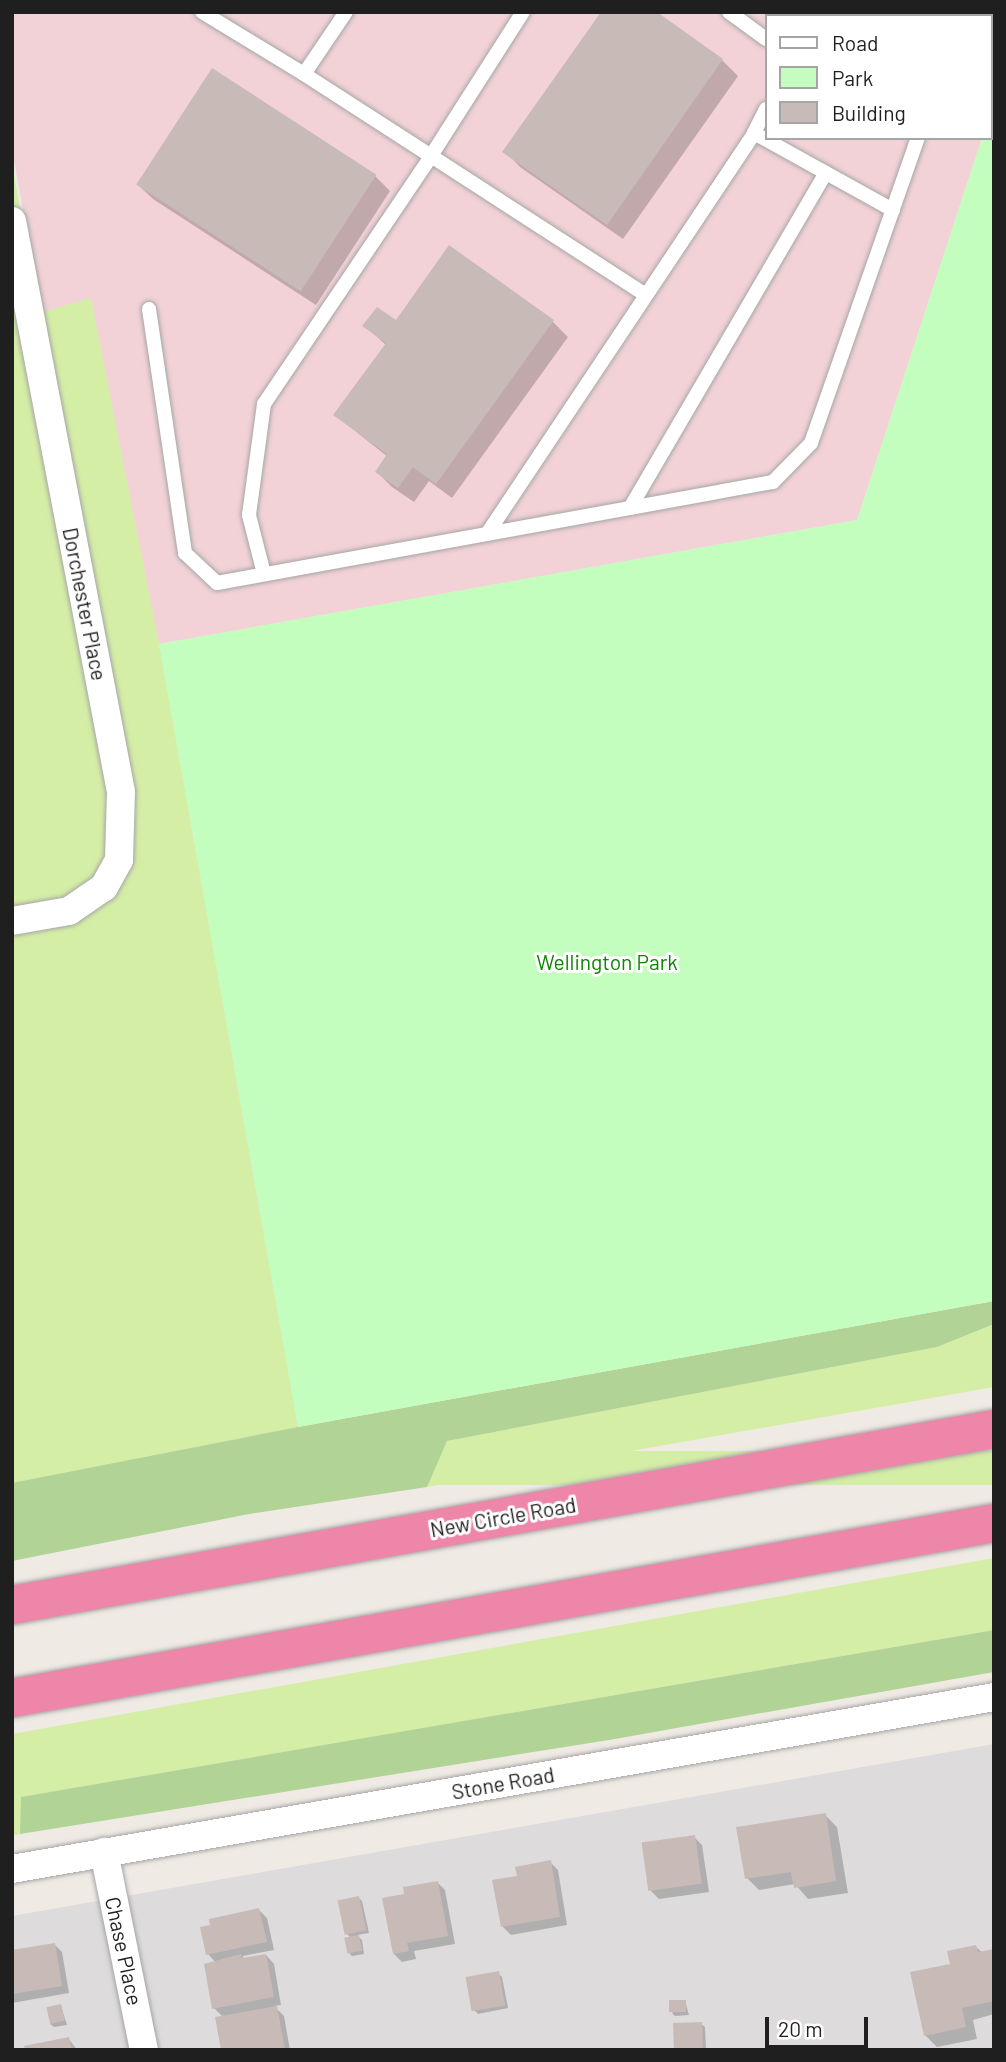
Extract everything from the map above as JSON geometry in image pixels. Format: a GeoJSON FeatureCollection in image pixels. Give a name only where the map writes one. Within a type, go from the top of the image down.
{"type":"FeatureCollection","features":[{"type":"Feature","properties":{"kind":"highway","name":"New Circle Road"},"geometry":{"type":"LineString","coordinates":[[12,1605],[994,1429]]}},
{"type":"Feature","properties":{"kind":"highway"},"geometry":{"type":"LineString","coordinates":[[12,1698],[994,1523]]}},
{"type":"Feature","properties":{"kind":"street","name":"Dorchester Place"},"geometry":{"type":"LineString","coordinates":[[12,221],[121,792],[119,860],[104,887],[69,911],[12,921]]}},
{"type":"Feature","properties":{"kind":"street","name":"Stone Road"},"geometry":{"type":"LineString","coordinates":[[12,1869],[994,1697]]}},
{"type":"Feature","properties":{"kind":"street","name":"Chase Place"},"geometry":{"type":"LineString","coordinates":[[104,1852],[144,2050]]}},
{"type":"Feature","properties":{"kind":"lane"},"geometry":{"type":"LineString","coordinates":[[202,12],[304,74],[646,295]]}},
{"type":"Feature","properties":{"kind":"lane"},"geometry":{"type":"LineString","coordinates":[[304,74],[346,12]]}},
{"type":"Feature","properties":{"kind":"lane"},"geometry":{"type":"LineString","coordinates":[[264,574],[249,515],[264,404],[431,156],[523,12]]}},
{"type":"Feature","properties":{"kind":"lane"},"geometry":{"type":"LineString","coordinates":[[729,12],[764,38]]}},
{"type":"Feature","properties":{"kind":"lane"},"geometry":{"type":"LineString","coordinates":[[487,534],[754,134],[764,114]]}},
{"type":"Feature","properties":{"kind":"lane"},"geometry":{"type":"LineString","coordinates":[[754,134],[764,139]]}},
{"type":"Feature","properties":{"kind":"lane"},"geometry":{"type":"LineString","coordinates":[[765,140],[893,209]]}},
{"type":"Feature","properties":{"kind":"lane"},"geometry":{"type":"LineString","coordinates":[[149,309],[185,553],[217,583],[773,482],[811,443],[917,140]]}},
{"type":"Feature","properties":{"kind":"lane"},"geometry":{"type":"LineString","coordinates":[[630,508],[827,173]]}},
{"type":"Feature","properties":{"kind":"shaded area"},"geometry":{"type":"Polygon","coordinates":[[[12,12],[994,12],[992,108],[992,14],[764,14],[764,140],[981,140],[857,520],[159,644],[298,1427],[12,1483],[12,319],[30,249],[12,149],[12,12]]]}},
{"type":"Feature","properties":{"kind":"shaded area"},"geometry":{"type":"Polygon","coordinates":[[[994,1744],[994,2050],[12,2050],[12,1916],[994,1744]]]}},
{"type":"Feature","properties":{"kind":"green space","name":"Wellington Park"},"geometry":{"type":"Polygon","coordinates":[[[994,103],[994,1301],[298,1427],[159,644],[857,520],[981,140],[992,140],[994,103]]]}},
{"type":"Feature","properties":{"kind":"green space"},"geometry":{"type":"Polygon","coordinates":[[[12,164],[39,313],[91,298],[159,644],[298,1427],[12,1483],[12,164]]]}},
{"type":"Feature","properties":{"kind":"green space"},"geometry":{"type":"Polygon","coordinates":[[[994,1301],[994,1324],[937,1347],[447,1441],[427,1487],[249,1514],[12,1561],[12,1483],[298,1427],[994,1301]]]}},
{"type":"Feature","properties":{"kind":"green space"},"geometry":{"type":"Polygon","coordinates":[[[994,1324],[994,1387],[427,1487],[447,1441],[937,1347],[994,1324]]]}},
{"type":"Feature","properties":{"kind":"green space"},"geometry":{"type":"Polygon","coordinates":[[[12,1451],[994,1451],[994,1485],[12,1485],[12,1451]]]}},
{"type":"Feature","properties":{"kind":"green space"},"geometry":{"type":"Polygon","coordinates":[[[994,1558],[994,1630],[22,1797],[20,1834],[12,1836],[12,1734],[994,1558]]]}},
{"type":"Feature","properties":{"kind":"green space"},"geometry":{"type":"Polygon","coordinates":[[[994,1630],[994,1672],[609,1740],[20,1834],[21,1797],[994,1630]]]}},
{"type":"Feature","properties":{"kind":"building"},"geometry":{"type":"Polygon","coordinates":[[[601,12],[657,12],[723,59],[607,225],[502,152],[601,12]]]}},
{"type":"Feature","properties":{"kind":"building"},"geometry":{"type":"Polygon","coordinates":[[[212,68],[376,175],[301,291],[136,185],[212,68]]]}},
{"type":"Feature","properties":{"kind":"building"},"geometry":{"type":"Polygon","coordinates":[[[449,245],[554,320],[436,484],[413,467],[398,488],[375,472],[387,454],[333,415],[386,343],[362,326],[377,307],[396,320],[449,245]]]}},
{"type":"Feature","properties":{"kind":"building"},"geometry":{"type":"Polygon","coordinates":[[[826,1813],[836,1881],[794,1888],[791,1872],[745,1879],[736,1827],[826,1813]]]}},
{"type":"Feature","properties":{"kind":"building"},"geometry":{"type":"Polygon","coordinates":[[[695,1835],[702,1884],[648,1891],[642,1843],[695,1835]]]}},
{"type":"Feature","properties":{"kind":"building"},"geometry":{"type":"Polygon","coordinates":[[[551,1860],[560,1917],[501,1927],[492,1880],[517,1876],[515,1867],[551,1860]]]}},
{"type":"Feature","properties":{"kind":"building"},"geometry":{"type":"Polygon","coordinates":[[[438,1881],[448,1936],[407,1943],[409,1951],[393,1954],[382,1898],[404,1894],[403,1887],[438,1881]]]}},
{"type":"Feature","properties":{"kind":"building"},"geometry":{"type":"Polygon","coordinates":[[[359,1896],[366,1930],[345,1935],[337,1901],[359,1896]]]}},
{"type":"Feature","properties":{"kind":"building"},"geometry":{"type":"Polygon","coordinates":[[[259,1908],[267,1942],[206,1955],[200,1927],[210,1925],[209,1919],[259,1908]]]}},
{"type":"Feature","properties":{"kind":"building"},"geometry":{"type":"Polygon","coordinates":[[[359,1935],[362,1951],[347,1954],[344,1938],[359,1935]]]}},
{"type":"Feature","properties":{"kind":"building"},"geometry":{"type":"Polygon","coordinates":[[[55,1943],[62,1986],[12,1994],[12,1950],[55,1943]]]}},
{"type":"Feature","properties":{"kind":"building"},"geometry":{"type":"Polygon","coordinates":[[[976,1945],[978,1952],[994,1949],[994,2001],[962,2008],[966,2027],[924,2036],[910,1972],[950,1964],[947,1951],[976,1945]]]}},
{"type":"Feature","properties":{"kind":"building"},"geometry":{"type":"Polygon","coordinates":[[[241,1954],[242,1958],[266,1954],[274,1997],[212,2009],[204,1964],[241,1954]]]}},
{"type":"Feature","properties":{"kind":"building"},"geometry":{"type":"Polygon","coordinates":[[[499,1971],[505,2005],[472,2011],[466,1977],[499,1971]]]}},
{"type":"Feature","properties":{"kind":"building"},"geometry":{"type":"Polygon","coordinates":[[[669,2000],[686,2000],[686,2012],[669,2012],[669,2000]]]}},
{"type":"Feature","properties":{"kind":"building"},"geometry":{"type":"Polygon","coordinates":[[[61,2004],[65,2021],[50,2024],[46,2007],[61,2004]]]}},
{"type":"Feature","properties":{"kind":"building"},"geometry":{"type":"Polygon","coordinates":[[[277,2006],[285,2050],[221,2050],[215,2017],[277,2006]]]}},
{"type":"Feature","properties":{"kind":"building"},"geometry":{"type":"Polygon","coordinates":[[[702,2022],[703,2050],[674,2050],[673,2023],[702,2022]]]}},
{"type":"Feature","properties":{"kind":"building"},"geometry":{"type":"Polygon","coordinates":[[[69,2037],[72,2050],[25,2050],[24,2046],[69,2037]]]}}]}
